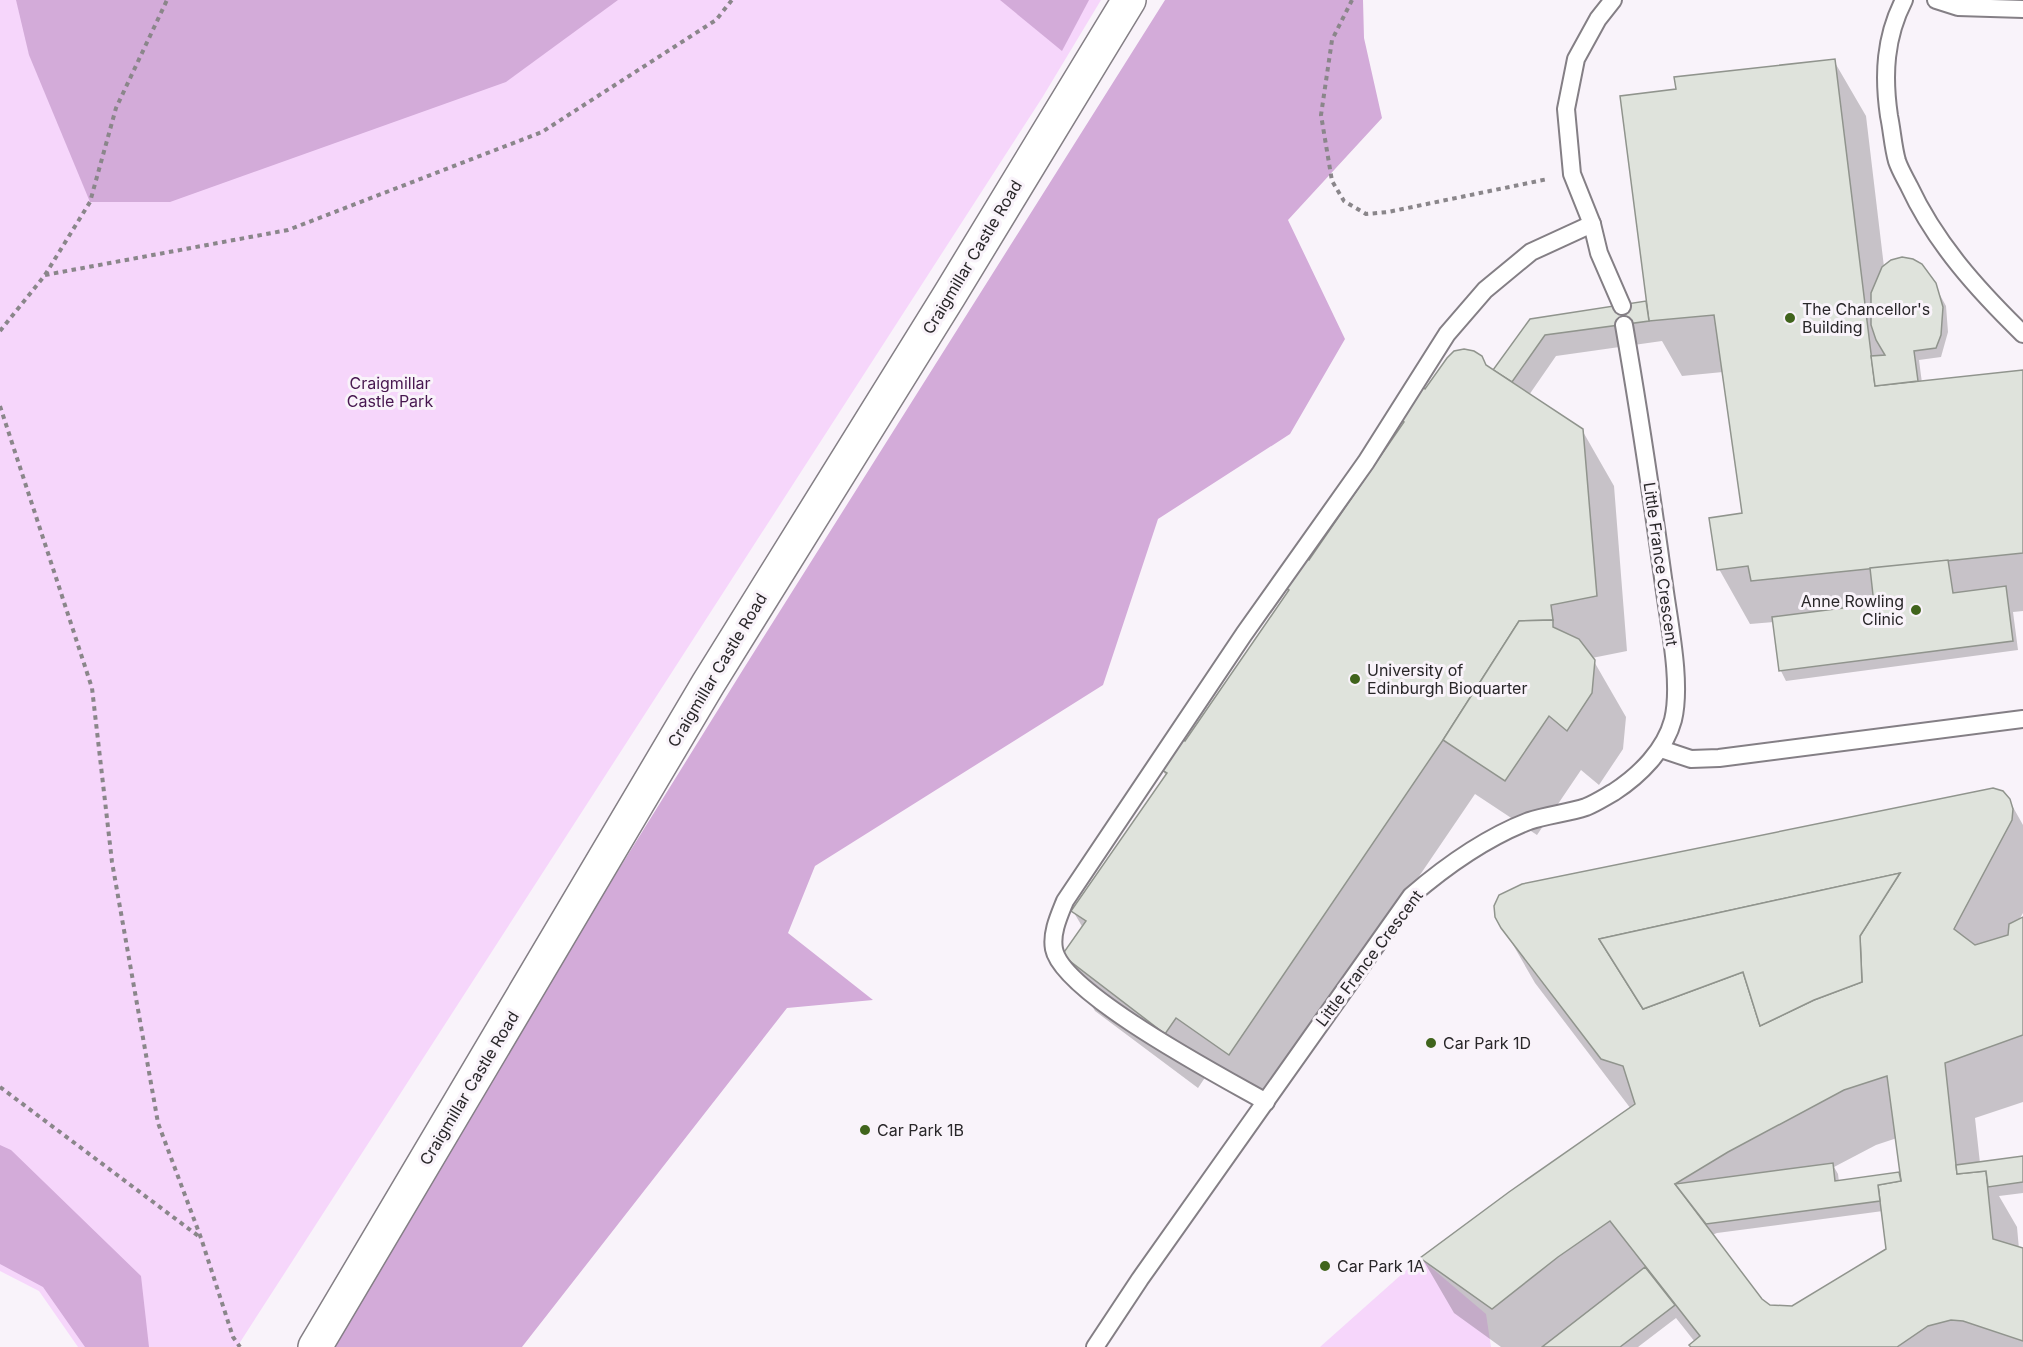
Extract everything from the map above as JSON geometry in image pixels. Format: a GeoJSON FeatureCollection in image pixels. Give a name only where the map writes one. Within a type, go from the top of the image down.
{"type":"FeatureCollection","features":[{"type":"Feature","properties":{"kind":"street","name":"Craigmillar Castle Road"},"geometry":{"type":"LineString","coordinates":[[315,1347],[702,694],[949,296],[1129,0]]}},
{"type":"Feature","properties":{"kind":"lane"},"geometry":{"type":"LineString","coordinates":[[1613,0],[1598,19],[1576,59],[1566,109],[1572,174],[1592,224],[1599,253],[1622,306]]}},
{"type":"Feature","properties":{"kind":"lane"},"geometry":{"type":"LineString","coordinates":[[1905,0],[1898,12],[1887,46],[1886,96],[1897,161],[1918,205],[1946,250],[1984,295],[2023,334]]}},
{"type":"Feature","properties":{"kind":"lane"},"geometry":{"type":"LineString","coordinates":[[1936,0],[1958,7],[2023,9]]}},
{"type":"Feature","properties":{"kind":"lane"},"geometry":{"type":"LineString","coordinates":[[1266,1102],[1155,1040],[1063,969],[1054,950],[1057,919],[1065,901],[1244,634],[1366,462],[1447,334],[1485,290],[1531,252],[1592,224]]}},
{"type":"Feature","properties":{"kind":"lane","name":"Little France Crescent"},"geometry":{"type":"LineString","coordinates":[[1095,1347],[1411,896],[1462,855],[1493,838],[1530,821],[1587,806],[1616,791],[1639,772],[1661,749],[1673,718],[1675,688],[1673,646],[1643,432],[1624,325]]}},
{"type":"Feature","properties":{"kind":"lane"},"geometry":{"type":"LineString","coordinates":[[1661,749],[1691,759],[1719,758],[2023,719]]}},
{"type":"Feature","properties":{"kind":"path"},"geometry":{"type":"LineString","coordinates":[[0,331],[45,275],[90,202],[116,108],[167,0]]}},
{"type":"Feature","properties":{"kind":"path"},"geometry":{"type":"LineString","coordinates":[[45,275],[288,230],[542,132],[716,20],[732,0]]}},
{"type":"Feature","properties":{"kind":"path"},"geometry":{"type":"LineString","coordinates":[[1352,0],[1332,40],[1322,115],[1332,181],[1344,201],[1366,214],[1388,212],[1572,174]]}},
{"type":"Feature","properties":{"kind":"path"},"geometry":{"type":"LineString","coordinates":[[0,406],[92,688],[112,862],[158,1123],[201,1238],[233,1337],[240,1347]]}},
{"type":"Feature","properties":{"kind":"path"},"geometry":{"type":"LineString","coordinates":[[0,1087],[201,1238]]}},
{"type":"Feature","properties":{"kind":"green space","name":"Craigmillar Castle Park"},"geometry":{"type":"Polygon","coordinates":[[[0,0],[1101,0],[1042,98],[237,1347],[78,1347],[39,1291],[0,1271],[0,0]]]}},
{"type":"Feature","properties":{"kind":"green space"},"geometry":{"type":"Polygon","coordinates":[[[1420,1258],[1486,1314],[1491,1347],[1320,1347],[1420,1258]]]}},
{"type":"Feature","properties":{"kind":"shaded area"},"geometry":{"type":"Polygon","coordinates":[[[16,0],[618,0],[506,82],[170,202],[90,202],[29,55],[16,0]]]}},
{"type":"Feature","properties":{"kind":"shaded area"},"geometry":{"type":"Polygon","coordinates":[[[1000,0],[1089,0],[1062,51],[1000,0]]]}},
{"type":"Feature","properties":{"kind":"shaded area"},"geometry":{"type":"Polygon","coordinates":[[[1165,0],[1363,0],[1364,38],[1382,118],[1288,220],[1345,339],[1290,434],[1158,519],[1103,685],[815,866],[788,933],[873,1000],[787,1008],[522,1347],[333,1347],[448,1144],[744,668],[1165,0]]]}},
{"type":"Feature","properties":{"kind":"shaded area"},"geometry":{"type":"Polygon","coordinates":[[[0,1145],[11,1150],[141,1276],[149,1347],[85,1347],[43,1287],[0,1264],[0,1145]]]}},
{"type":"Feature","properties":{"kind":"building","name":"The Chancellor's Building"},"geometry":{"type":"Polygon","coordinates":[[[1835,59],[1875,386],[2023,370],[2023,553],[1751,581],[1748,566],[1717,570],[1709,518],[1742,513],[1714,315],[1649,321],[1620,96],[1676,89],[1674,77],[1835,59]]]}},
{"type":"Feature","properties":{"kind":"building"},"geometry":{"type":"Polygon","coordinates":[[[1902,257],[1922,264],[1936,283],[1943,307],[1941,335],[1936,348],[1914,351],[1918,381],[1875,386],[1871,356],[1885,355],[1876,340],[1871,325],[1871,293],[1882,267],[1891,260],[1902,257]]]}},
{"type":"Feature","properties":{"kind":"building"},"geometry":{"type":"Polygon","coordinates":[[[1646,301],[1649,321],[1545,335],[1512,382],[1493,370],[1530,319],[1646,301]]]}},
{"type":"Feature","properties":{"kind":"building","name":"University of Edinburgh Bioquarter"},"geometry":{"type":"Polygon","coordinates":[[[1464,349],[1482,356],[1486,365],[1583,429],[1597,596],[1551,605],[1553,620],[1519,621],[1443,740],[1229,1055],[1176,1018],[1165,1034],[1062,955],[1086,921],[1071,911],[1167,773],[1160,769],[1179,738],[1185,741],[1289,590],[1283,586],[1303,556],[1309,560],[1404,422],[1397,417],[1418,384],[1425,389],[1447,358],[1454,351],[1464,349]]]}},
{"type":"Feature","properties":{"kind":"building","name":"Anne Rowling Clinic"},"geometry":{"type":"Polygon","coordinates":[[[1948,560],[1953,593],[2006,586],[2013,641],[1779,671],[1772,617],[1874,604],[1870,568],[1948,560]]]}},
{"type":"Feature","properties":{"kind":"building"},"geometry":{"type":"Polygon","coordinates":[[[1553,620],[1553,627],[1579,639],[1595,660],[1592,693],[1567,731],[1549,716],[1505,781],[1443,740],[1519,621],[1553,620]]]}},
{"type":"Feature","properties":{"kind":"building"},"geometry":{"type":"Polygon","coordinates":[[[1993,788],[2003,791],[2010,799],[2013,809],[2012,820],[1954,929],[1975,945],[2008,935],[2009,924],[2023,917],[2023,1035],[1945,1063],[1957,1174],[1986,1171],[1993,1239],[2023,1248],[2023,1341],[1963,1321],[1951,1320],[1928,1326],[1897,1347],[1691,1347],[1689,1345],[1700,1336],[1610,1221],[1558,1257],[1492,1309],[1420,1258],[1509,1192],[1635,1104],[1623,1066],[1601,1059],[1495,917],[1494,906],[1499,895],[1522,884],[1993,788]],[[1900,873],[1599,939],[1643,1009],[1743,972],[1760,1026],[1814,1000],[1862,982],[1860,936],[1900,873]],[[1887,1076],[1844,1090],[1728,1152],[1675,1184],[1762,1299],[1770,1305],[1792,1306],[1886,1249],[1878,1185],[1901,1181],[1887,1076]]]}},
{"type":"Feature","properties":{"kind":"building"},"geometry":{"type":"Polygon","coordinates":[[[1900,873],[1860,936],[1862,982],[1814,1000],[1760,1026],[1743,972],[1643,1009],[1599,939],[1900,873]]]}},
{"type":"Feature","properties":{"kind":"building"},"geometry":{"type":"Polygon","coordinates":[[[2023,1156],[2023,1182],[1988,1187],[1986,1171],[1957,1174],[1956,1165],[2023,1156]]]}},
{"type":"Feature","properties":{"kind":"building"},"geometry":{"type":"Polygon","coordinates":[[[1833,1163],[1835,1181],[1899,1172],[1901,1181],[1878,1185],[1880,1201],[1706,1224],[1675,1184],[1833,1163]]]}},
{"type":"Feature","properties":{"kind":"building"},"geometry":{"type":"Polygon","coordinates":[[[1645,1267],[1675,1305],[1620,1347],[1542,1347],[1645,1267]]]}},
{"type":"Feature","properties":{"kind":"place","name":"The Chancellor's Building"},"geometry":{"type":"Point","coordinates":[1790,318]}},
{"type":"Feature","properties":{"kind":"place","name":"Anne Rowling Clinic"},"geometry":{"type":"Point","coordinates":[1916,610]}},
{"type":"Feature","properties":{"kind":"place","name":"University of Edinburgh Bioquarter"},"geometry":{"type":"Point","coordinates":[1355,679]}},
{"type":"Feature","properties":{"kind":"place","name":"Car Park 1D"},"geometry":{"type":"Point","coordinates":[1431,1043]}},
{"type":"Feature","properties":{"kind":"place","name":"Car Park 1B"},"geometry":{"type":"Point","coordinates":[865,1130]}},
{"type":"Feature","properties":{"kind":"place","name":"Car Park 1A"},"geometry":{"type":"Point","coordinates":[1325,1266]}}]}
